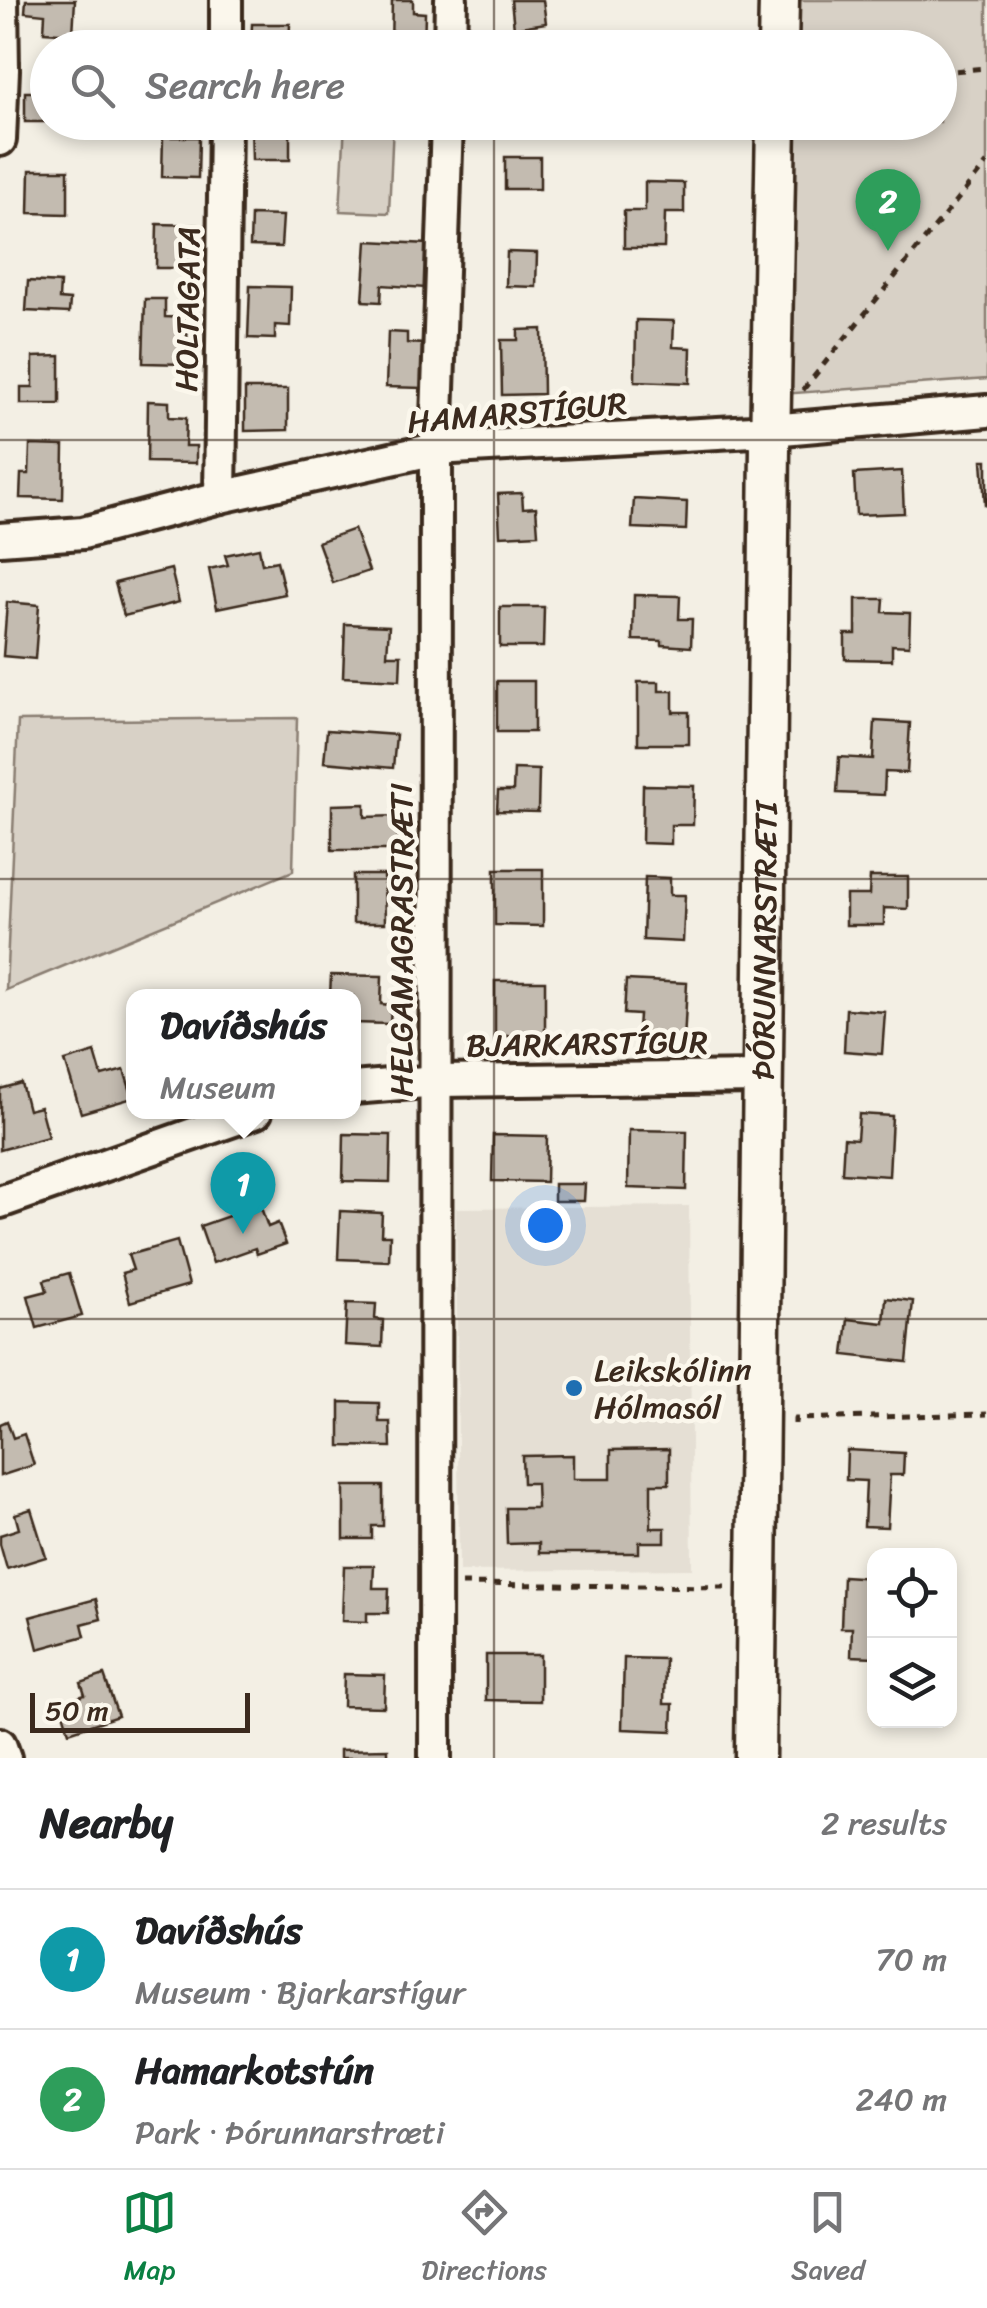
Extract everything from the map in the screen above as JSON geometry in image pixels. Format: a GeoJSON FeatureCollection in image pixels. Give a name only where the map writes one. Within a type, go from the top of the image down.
{"type":"FeatureCollection","features":[{"type":"Feature","properties":{"kind":"street"},"geometry":{"type":"LineString","coordinates":[[0,140],[2,0]]}},
{"type":"Feature","properties":{"kind":"street"},"geometry":{"type":"LineString","coordinates":[[226,0],[226,30]]}},
{"type":"Feature","properties":{"kind":"street"},"geometry":{"type":"LineString","coordinates":[[450,30],[451,0]]}},
{"type":"Feature","properties":{"kind":"street"},"geometry":{"type":"LineString","coordinates":[[778,30],[779,0]]}},
{"type":"Feature","properties":{"kind":"street","name":"HOLTAGATA"},"geometry":{"type":"LineString","coordinates":[[220,497],[225,140]]}},
{"type":"Feature","properties":{"kind":"street","name":"HELGAMAGRASTRÆTI"},"geometry":{"type":"LineString","coordinates":[[436,1758],[436,449],[446,140]]}},
{"type":"Feature","properties":{"kind":"street","name":"ÞÓRUNNARSTRÆTI"},"geometry":{"type":"LineString","coordinates":[[754,1758],[776,140]]}},
{"type":"Feature","properties":{"kind":"street","name":"HAMARSTÍGUR"},"geometry":{"type":"LineString","coordinates":[[0,540],[82,533],[220,497],[436,449],[770,430],[987,410]]}},
{"type":"Feature","properties":{"kind":"street","name":"BJARKARSTÍGUR"},"geometry":{"type":"LineString","coordinates":[[361,1087],[436,1081],[763,1077]]}},
{"type":"Feature","properties":{"kind":"street"},"geometry":{"type":"LineString","coordinates":[[0,1202],[236,1119]]}},
{"type":"Feature","properties":{"kind":"street"},"geometry":{"type":"LineString","coordinates":[[0,1744],[4,1758]]}},
{"type":"Feature","properties":{"kind":"path"},"geometry":{"type":"LineString","coordinates":[[957,71],[987,68]]}},
{"type":"Feature","properties":{"kind":"path"},"geometry":{"type":"LineString","coordinates":[[770,430],[987,162]]}},
{"type":"Feature","properties":{"kind":"path"},"geometry":{"type":"LineString","coordinates":[[794,1438],[795,1419],[987,1414]]}},
{"type":"Feature","properties":{"kind":"path"},"geometry":{"type":"LineString","coordinates":[[436,1584],[757,1587]]}},
{"type":"Feature","properties":{"kind":"shaded area"},"geometry":{"type":"Polygon","coordinates":[[[799,0],[987,0],[987,379],[782,394],[793,140],[957,140],[957,30],[798,30],[799,0]]]}},
{"type":"Feature","properties":{"kind":"shaded area"},"geometry":{"type":"Polygon","coordinates":[[[344,140],[392,140],[389,213],[340,211],[344,140]]]}},
{"type":"Feature","properties":{"kind":"shaded area"},"geometry":{"type":"Polygon","coordinates":[[[297,718],[293,871],[6,990],[18,721],[297,718]]]}},
{"type":"Feature","properties":{"kind":"shaded area","name":"Leikskólinn Hólmasól"},"geometry":{"type":"Polygon","coordinates":[[[689,1206],[692,1569],[459,1571],[456,1208],[689,1206]]]}},
{"type":"Feature","properties":{"kind":"building"},"geometry":{"type":"Polygon","coordinates":[[[26,0],[75,0],[73,30],[44,30],[45,14],[25,12],[26,0]]]}},
{"type":"Feature","properties":{"kind":"building"},"geometry":{"type":"Polygon","coordinates":[[[392,0],[413,0],[413,12],[425,13],[425,30],[391,30],[392,0]]]}},
{"type":"Feature","properties":{"kind":"building"},"geometry":{"type":"Polygon","coordinates":[[[511,0],[543,0],[546,23],[514,28],[511,0]]]}},
{"type":"Feature","properties":{"kind":"building"},"geometry":{"type":"Polygon","coordinates":[[[252,24],[290,24],[290,30],[252,30],[252,24]]]}},
{"type":"Feature","properties":{"kind":"building"},"geometry":{"type":"Polygon","coordinates":[[[25,92],[30,92],[30,122],[25,122],[25,92]]]}},
{"type":"Feature","properties":{"kind":"building"},"geometry":{"type":"Polygon","coordinates":[[[163,140],[199,140],[198,178],[162,177],[163,140]]]}},
{"type":"Feature","properties":{"kind":"building"},"geometry":{"type":"Polygon","coordinates":[[[251,140],[290,140],[290,160],[252,160],[251,140]]]}},
{"type":"Feature","properties":{"kind":"building"},"geometry":{"type":"Polygon","coordinates":[[[505,157],[540,157],[540,189],[505,189],[505,157]]]}},
{"type":"Feature","properties":{"kind":"building"},"geometry":{"type":"Polygon","coordinates":[[[30,170],[68,170],[68,214],[29,213],[30,170]]]}},
{"type":"Feature","properties":{"kind":"building"},"geometry":{"type":"Polygon","coordinates":[[[645,182],[684,183],[684,213],[665,213],[664,248],[624,248],[624,211],[645,211],[645,182]]]}},
{"type":"Feature","properties":{"kind":"building"},"geometry":{"type":"Polygon","coordinates":[[[251,215],[283,216],[281,247],[250,246],[251,215]]]}},
{"type":"Feature","properties":{"kind":"building"},"geometry":{"type":"Polygon","coordinates":[[[157,224],[198,225],[197,268],[156,268],[157,224]]]}},
{"type":"Feature","properties":{"kind":"building"},"geometry":{"type":"Polygon","coordinates":[[[367,241],[429,244],[426,288],[382,285],[381,302],[363,301],[367,241]]]}},
{"type":"Feature","properties":{"kind":"building"},"geometry":{"type":"Polygon","coordinates":[[[507,252],[537,253],[536,287],[506,286],[507,252]]]}},
{"type":"Feature","properties":{"kind":"building"},"geometry":{"type":"Polygon","coordinates":[[[28,281],[60,283],[59,299],[70,300],[69,313],[26,311],[28,281]]]}},
{"type":"Feature","properties":{"kind":"building"},"geometry":{"type":"Polygon","coordinates":[[[250,286],[291,287],[290,326],[275,325],[275,339],[248,338],[250,286]]]}},
{"type":"Feature","properties":{"kind":"building"},"geometry":{"type":"Polygon","coordinates":[[[145,299],[165,299],[165,317],[188,318],[186,364],[143,363],[145,299]]]}},
{"type":"Feature","properties":{"kind":"building"},"geometry":{"type":"Polygon","coordinates":[[[636,320],[674,321],[673,347],[691,348],[690,383],[635,381],[636,320]]]}},
{"type":"Feature","properties":{"kind":"building"},"geometry":{"type":"Polygon","coordinates":[[[542,329],[543,394],[502,395],[501,340],[518,340],[518,330],[542,329]]]}},
{"type":"Feature","properties":{"kind":"building"},"geometry":{"type":"Polygon","coordinates":[[[388,332],[407,333],[407,343],[424,344],[423,388],[386,387],[388,332]]]}},
{"type":"Feature","properties":{"kind":"building"},"geometry":{"type":"Polygon","coordinates":[[[60,356],[60,404],[21,404],[21,387],[33,387],[33,357],[60,356]]]}},
{"type":"Feature","properties":{"kind":"building"},"geometry":{"type":"Polygon","coordinates":[[[245,389],[288,389],[288,430],[245,431],[245,389]]]}},
{"type":"Feature","properties":{"kind":"building"},"geometry":{"type":"Polygon","coordinates":[[[148,401],[169,402],[169,417],[186,418],[185,446],[196,446],[196,463],[147,462],[148,401]]]}},
{"type":"Feature","properties":{"kind":"building"},"geometry":{"type":"Polygon","coordinates":[[[30,445],[64,446],[63,499],[20,498],[21,474],[29,474],[30,445]]]}},
{"type":"Feature","properties":{"kind":"building"},"geometry":{"type":"Polygon","coordinates":[[[982,460],[987,460],[985,505],[982,460]]]}},
{"type":"Feature","properties":{"kind":"building"},"geometry":{"type":"Polygon","coordinates":[[[902,471],[904,513],[856,515],[854,474],[902,471]]]}},
{"type":"Feature","properties":{"kind":"building"},"geometry":{"type":"Polygon","coordinates":[[[522,493],[523,508],[536,507],[538,534],[500,536],[498,494],[522,493]]]}},
{"type":"Feature","properties":{"kind":"building"},"geometry":{"type":"Polygon","coordinates":[[[634,499],[687,502],[686,530],[632,528],[634,499]]]}},
{"type":"Feature","properties":{"kind":"building"},"geometry":{"type":"Polygon","coordinates":[[[354,529],[369,571],[333,583],[318,542],[354,529]]]}},
{"type":"Feature","properties":{"kind":"building"},"geometry":{"type":"Polygon","coordinates":[[[259,548],[262,564],[277,561],[285,594],[217,608],[209,569],[228,565],[225,555],[259,548]]]}},
{"type":"Feature","properties":{"kind":"building"},"geometry":{"type":"Polygon","coordinates":[[[171,569],[179,602],[124,616],[115,583],[171,569]]]}},
{"type":"Feature","properties":{"kind":"building"},"geometry":{"type":"Polygon","coordinates":[[[634,595],[680,596],[679,619],[692,619],[691,647],[633,640],[634,595]]]}},
{"type":"Feature","properties":{"kind":"building"},"geometry":{"type":"Polygon","coordinates":[[[856,599],[884,599],[883,612],[910,613],[909,646],[892,645],[892,660],[845,659],[845,634],[856,634],[856,599]]]}},
{"type":"Feature","properties":{"kind":"building"},"geometry":{"type":"Polygon","coordinates":[[[7,602],[39,605],[35,659],[3,656],[7,602]]]}},
{"type":"Feature","properties":{"kind":"building"},"geometry":{"type":"Polygon","coordinates":[[[500,607],[544,607],[543,647],[500,647],[500,607]]]}},
{"type":"Feature","properties":{"kind":"building"},"geometry":{"type":"Polygon","coordinates":[[[345,624],[389,626],[387,655],[401,655],[400,680],[343,677],[345,624]]]}},
{"type":"Feature","properties":{"kind":"building"},"geometry":{"type":"Polygon","coordinates":[[[497,681],[534,681],[534,732],[497,732],[497,681]]]}},
{"type":"Feature","properties":{"kind":"building"},"geometry":{"type":"Polygon","coordinates":[[[638,682],[659,682],[659,691],[673,691],[673,712],[689,712],[689,744],[638,744],[638,682]]]}},
{"type":"Feature","properties":{"kind":"building"},"geometry":{"type":"Polygon","coordinates":[[[875,721],[910,723],[907,773],[885,772],[884,795],[837,793],[839,757],[873,759],[875,721]]]}},
{"type":"Feature","properties":{"kind":"building"},"geometry":{"type":"Polygon","coordinates":[[[327,730],[396,735],[393,768],[324,762],[327,730]]]}},
{"type":"Feature","properties":{"kind":"building"},"geometry":{"type":"Polygon","coordinates":[[[514,769],[539,770],[538,812],[497,811],[498,791],[513,791],[514,769]]]}},
{"type":"Feature","properties":{"kind":"building"},"geometry":{"type":"Polygon","coordinates":[[[643,785],[694,786],[693,825],[671,825],[671,844],[642,843],[643,785]]]}},
{"type":"Feature","properties":{"kind":"building"},"geometry":{"type":"Polygon","coordinates":[[[365,804],[365,817],[397,816],[398,850],[332,850],[332,805],[365,804]]]}},
{"type":"Feature","properties":{"kind":"building"},"geometry":{"type":"Polygon","coordinates":[[[495,869],[543,869],[543,926],[495,925],[495,869]]]}},
{"type":"Feature","properties":{"kind":"building"},"geometry":{"type":"Polygon","coordinates":[[[353,875],[384,875],[385,923],[353,923],[353,875]]]}},
{"type":"Feature","properties":{"kind":"building"},"geometry":{"type":"Polygon","coordinates":[[[645,877],[670,878],[670,895],[685,895],[683,942],[643,940],[645,877]]]}},
{"type":"Feature","properties":{"kind":"building"},"geometry":{"type":"Polygon","coordinates":[[[870,877],[908,877],[908,909],[884,908],[884,925],[846,925],[846,895],[869,895],[870,877]]]}},
{"type":"Feature","properties":{"kind":"building"},"geometry":{"type":"Polygon","coordinates":[[[331,975],[382,976],[381,1004],[391,1005],[390,1024],[361,1023],[361,989],[330,989],[331,975]]]}},
{"type":"Feature","properties":{"kind":"building"},"geometry":{"type":"Polygon","coordinates":[[[626,980],[687,983],[684,1043],[637,1041],[639,1015],[624,1014],[626,980]]]}},
{"type":"Feature","properties":{"kind":"building"},"geometry":{"type":"Polygon","coordinates":[[[495,981],[545,981],[545,1036],[495,1036],[495,981]]]}},
{"type":"Feature","properties":{"kind":"building"},"geometry":{"type":"Polygon","coordinates":[[[846,1009],[885,1012],[882,1054],[844,1051],[846,1009]]]}},
{"type":"Feature","properties":{"kind":"building"},"geometry":{"type":"Polygon","coordinates":[[[95,1052],[102,1076],[124,1070],[126,1100],[81,1113],[65,1061],[95,1052]]]}},
{"type":"Feature","properties":{"kind":"building"},"geometry":{"type":"Polygon","coordinates":[[[21,1083],[28,1110],[40,1107],[48,1137],[0,1150],[0,1089],[21,1083]]]}},
{"type":"Feature","properties":{"kind":"building"},"geometry":{"type":"Polygon","coordinates":[[[859,1114],[892,1116],[889,1176],[842,1173],[844,1138],[857,1139],[859,1114]]]}},
{"type":"Feature","properties":{"kind":"building"},"geometry":{"type":"Polygon","coordinates":[[[629,1130],[687,1131],[686,1190],[628,1188],[629,1130]]]}},
{"type":"Feature","properties":{"kind":"building"},"geometry":{"type":"Polygon","coordinates":[[[344,1134],[391,1135],[390,1182],[343,1181],[344,1134]]]}},
{"type":"Feature","properties":{"kind":"building"},"geometry":{"type":"Polygon","coordinates":[[[493,1135],[547,1136],[546,1182],[492,1181],[493,1135]]]}},
{"type":"Feature","properties":{"kind":"building"},"geometry":{"type":"Polygon","coordinates":[[[554,1184],[585,1184],[584,1201],[554,1201],[554,1184]]]}},
{"type":"Feature","properties":{"kind":"building"},"geometry":{"type":"Polygon","coordinates":[[[260,1205],[268,1227],[278,1223],[286,1244],[257,1254],[255,1248],[213,1263],[200,1226],[260,1205]]]}},
{"type":"Feature","properties":{"kind":"building"},"geometry":{"type":"Polygon","coordinates":[[[340,1211],[382,1213],[381,1235],[390,1235],[389,1261],[338,1259],[340,1211]]]}},
{"type":"Feature","properties":{"kind":"building"},"geometry":{"type":"Polygon","coordinates":[[[177,1241],[189,1285],[130,1302],[122,1273],[133,1270],[128,1255],[177,1241]]]}},
{"type":"Feature","properties":{"kind":"building"},"geometry":{"type":"Polygon","coordinates":[[[69,1273],[82,1316],[37,1328],[28,1296],[47,1291],[44,1280],[69,1273]]]}},
{"type":"Feature","properties":{"kind":"building"},"geometry":{"type":"Polygon","coordinates":[[[886,1298],[913,1301],[907,1362],[844,1355],[848,1319],[884,1323],[886,1298]]]}},
{"type":"Feature","properties":{"kind":"building"},"geometry":{"type":"Polygon","coordinates":[[[347,1303],[376,1304],[375,1319],[383,1320],[382,1347],[345,1345],[347,1303]]]}},
{"type":"Feature","properties":{"kind":"building"},"geometry":{"type":"Polygon","coordinates":[[[340,1402],[379,1403],[379,1422],[390,1422],[391,1447],[340,1446],[340,1402]]]}},
{"type":"Feature","properties":{"kind":"building"},"geometry":{"type":"Polygon","coordinates":[[[7,1421],[13,1438],[24,1434],[34,1465],[0,1476],[0,1424],[7,1421]]]}},
{"type":"Feature","properties":{"kind":"building"},"geometry":{"type":"Polygon","coordinates":[[[669,1449],[669,1484],[651,1484],[651,1528],[665,1528],[665,1542],[639,1542],[639,1553],[539,1553],[539,1543],[507,1544],[506,1508],[537,1508],[536,1483],[523,1483],[522,1456],[573,1455],[573,1479],[611,1479],[611,1450],[669,1449]]]}},
{"type":"Feature","properties":{"kind":"building"},"geometry":{"type":"Polygon","coordinates":[[[847,1450],[904,1453],[903,1475],[890,1475],[887,1527],[864,1526],[866,1481],[846,1480],[847,1450]]]}},
{"type":"Feature","properties":{"kind":"building"},"geometry":{"type":"Polygon","coordinates":[[[344,1486],[383,1486],[383,1526],[372,1526],[372,1539],[344,1539],[344,1486]]]}},
{"type":"Feature","properties":{"kind":"building"},"geometry":{"type":"Polygon","coordinates":[[[31,1509],[46,1557],[7,1569],[0,1535],[19,1529],[15,1514],[31,1509]]]}},
{"type":"Feature","properties":{"kind":"building"},"geometry":{"type":"Polygon","coordinates":[[[344,1566],[374,1566],[373,1588],[389,1588],[388,1613],[367,1613],[367,1622],[342,1621],[344,1566]]]}},
{"type":"Feature","properties":{"kind":"building"},"geometry":{"type":"Polygon","coordinates":[[[843,1576],[867,1578],[867,1657],[851,1656],[852,1628],[841,1628],[843,1576]]]}},
{"type":"Feature","properties":{"kind":"building"},"geometry":{"type":"Polygon","coordinates":[[[96,1599],[101,1619],[82,1624],[85,1636],[38,1649],[30,1617],[96,1599]]]}},
{"type":"Feature","properties":{"kind":"building"},"geometry":{"type":"Polygon","coordinates":[[[486,1655],[540,1655],[540,1701],[486,1700],[486,1655]]]}},
{"type":"Feature","properties":{"kind":"building"},"geometry":{"type":"Polygon","coordinates":[[[624,1658],[665,1659],[664,1704],[673,1704],[672,1731],[622,1729],[624,1658]]]}},
{"type":"Feature","properties":{"kind":"building"},"geometry":{"type":"Polygon","coordinates":[[[344,1674],[385,1675],[384,1707],[343,1706],[344,1674]]]}},
{"type":"Feature","properties":{"kind":"building"},"geometry":{"type":"Polygon","coordinates":[[[104,1675],[118,1716],[69,1732],[60,1703],[85,1695],[81,1683],[104,1675]]]}},
{"type":"Feature","properties":{"kind":"building"},"geometry":{"type":"Polygon","coordinates":[[[388,1749],[388,1758],[340,1758],[340,1750],[388,1749]]]}},
{"type":"Feature","properties":{"kind":"place","name":"Hamarkotstún"},"geometry":{"type":"Point","coordinates":[888,251]}},
{"type":"Feature","properties":{"kind":"place","name":"Davíðshús"},"geometry":{"type":"Point","coordinates":[243,1234]}},
{"type":"Feature","properties":{"kind":"place","name":"Leikskólinn Hólmasól"},"geometry":{"type":"Point","coordinates":[574,1388]}}]}
